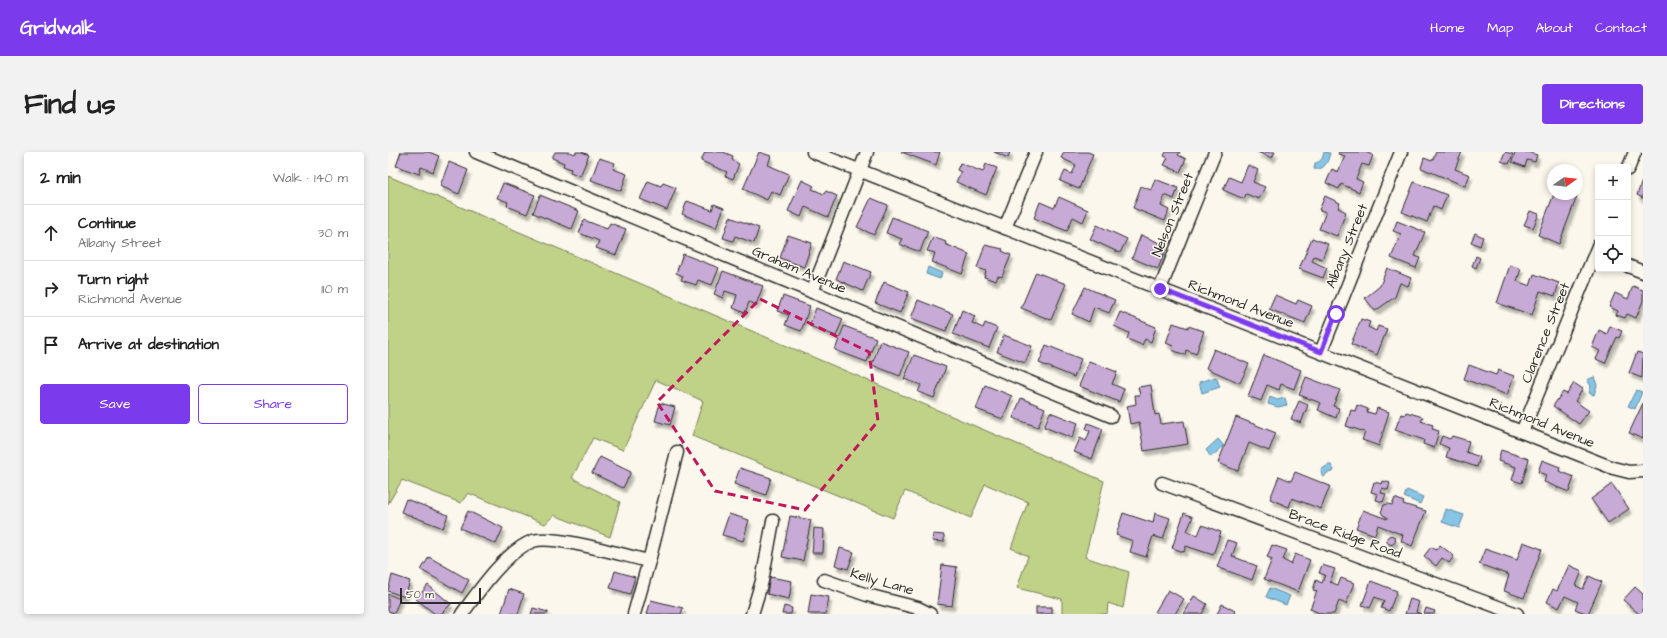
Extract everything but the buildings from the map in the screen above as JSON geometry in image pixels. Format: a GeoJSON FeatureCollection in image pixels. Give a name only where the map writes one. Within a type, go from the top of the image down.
{"type":"FeatureCollection","features":[{"type":"Feature","properties":{"kind":"street","name":"Graham Avenue"},"geometry":{"type":"LineString","coordinates":[[476,152],[1111,416]]}},
{"type":"Feature","properties":{"kind":"street","name":"Richmond Avenue"},"geometry":{"type":"LineString","coordinates":[[813,152],[1613,468],[1639,472]]}},
{"type":"Feature","properties":{"kind":"street"},"geometry":{"type":"LineString","coordinates":[[812,292],[867,152]]}},
{"type":"Feature","properties":{"kind":"street"},"geometry":{"type":"LineString","coordinates":[[1005,228],[1036,152]]}},
{"type":"Feature","properties":{"kind":"street","name":"Nelson Street"},"geometry":{"type":"LineString","coordinates":[[1160,289],[1215,152]]}},
{"type":"Feature","properties":{"kind":"street","name":"Albany Street"},"geometry":{"type":"LineString","coordinates":[[1321,352],[1401,152]]}},
{"type":"Feature","properties":{"kind":"street"},"geometry":{"type":"LineString","coordinates":[[1630,164],[1635,152]]}},
{"type":"Feature","properties":{"kind":"street","name":"Clarence Street"},"geometry":{"type":"LineString","coordinates":[[1522,432],[1595,256]]}},
{"type":"Feature","properties":{"kind":"street"},"geometry":{"type":"LineString","coordinates":[[1631,267],[1643,272]]}},
{"type":"Feature","properties":{"kind":"street"},"geometry":{"type":"LineString","coordinates":[[634,614],[677,452]]}},
{"type":"Feature","properties":{"kind":"street","name":"Brace Ridge Road"},"geometry":{"type":"LineString","coordinates":[[1162,483],[1518,614]]}},
{"type":"Feature","properties":{"kind":"street"},"geometry":{"type":"LineString","coordinates":[[752,614],[762,581],[773,521]]}},
{"type":"Feature","properties":{"kind":"street"},"geometry":{"type":"LineString","coordinates":[[462,614],[489,577],[520,548],[534,540],[554,539],[649,561]]}},
{"type":"Feature","properties":{"kind":"street","name":"Kelly Lane"},"geometry":{"type":"LineString","coordinates":[[824,580],[867,595],[918,608],[930,614]]}},
{"type":"Feature","properties":{"kind":"highlighted area"},"geometry":{"type":"Polygon","coordinates":[[[760,299],[869,352],[878,421],[805,510],[715,491],[657,402],[760,299]]]}},
{"type":"Feature","properties":{"kind":"green space"},"geometry":{"type":"Polygon","coordinates":[[[388,176],[1104,481],[1085,557],[1129,572],[1123,608],[1108,603],[1107,614],[1062,614],[1062,599],[1017,588],[1028,556],[1011,548],[1028,502],[985,484],[971,518],[905,491],[893,518],[692,436],[703,401],[656,380],[623,450],[593,438],[572,478],[620,502],[610,537],[554,515],[545,524],[468,493],[461,503],[402,480],[388,504],[388,176]]]}},
{"type":"Feature","properties":{"kind":"water"},"geometry":{"type":"Polygon","coordinates":[[[1324,152],[1330,153],[1327,163],[1320,169],[1314,169],[1315,163],[1319,162],[1324,152]]]}},
{"type":"Feature","properties":{"kind":"water"},"geometry":{"type":"Polygon","coordinates":[[[928,267],[942,273],[940,279],[926,274],[928,267]]]}},
{"type":"Feature","properties":{"kind":"water"},"geometry":{"type":"Polygon","coordinates":[[[1216,377],[1220,387],[1202,393],[1199,382],[1216,377]]]}},
{"type":"Feature","properties":{"kind":"water"},"geometry":{"type":"Polygon","coordinates":[[[1594,377],[1597,385],[1594,395],[1589,393],[1591,386],[1587,380],[1594,377]]]}},
{"type":"Feature","properties":{"kind":"water"},"geometry":{"type":"Polygon","coordinates":[[[1636,390],[1642,392],[1635,409],[1628,406],[1636,390]]]}},
{"type":"Feature","properties":{"kind":"water"},"geometry":{"type":"Polygon","coordinates":[[[1270,397],[1277,400],[1285,398],[1287,405],[1278,407],[1268,404],[1270,397]]]}},
{"type":"Feature","properties":{"kind":"water"},"geometry":{"type":"Polygon","coordinates":[[[1218,439],[1224,446],[1211,457],[1206,450],[1218,439]]]}},
{"type":"Feature","properties":{"kind":"water"},"geometry":{"type":"Polygon","coordinates":[[[1328,465],[1331,465],[1334,470],[1333,472],[1327,473],[1324,477],[1322,476],[1321,470],[1328,465]]]}},
{"type":"Feature","properties":{"kind":"water"},"geometry":{"type":"Polygon","coordinates":[[[1407,490],[1423,497],[1420,504],[1404,497],[1407,490]]]}},
{"type":"Feature","properties":{"kind":"water"},"geometry":{"type":"Polygon","coordinates":[[[1446,509],[1464,515],[1459,528],[1442,522],[1446,509]]]}},
{"type":"Feature","properties":{"kind":"water"},"geometry":{"type":"Polygon","coordinates":[[[1270,588],[1290,596],[1286,605],[1266,597],[1270,588]]]}},
{"type":"Feature","properties":{"kind":"route"},"geometry":{"type":"LineString","coordinates":[[1160,289],[1321,352],[1336,314]]}}]}
